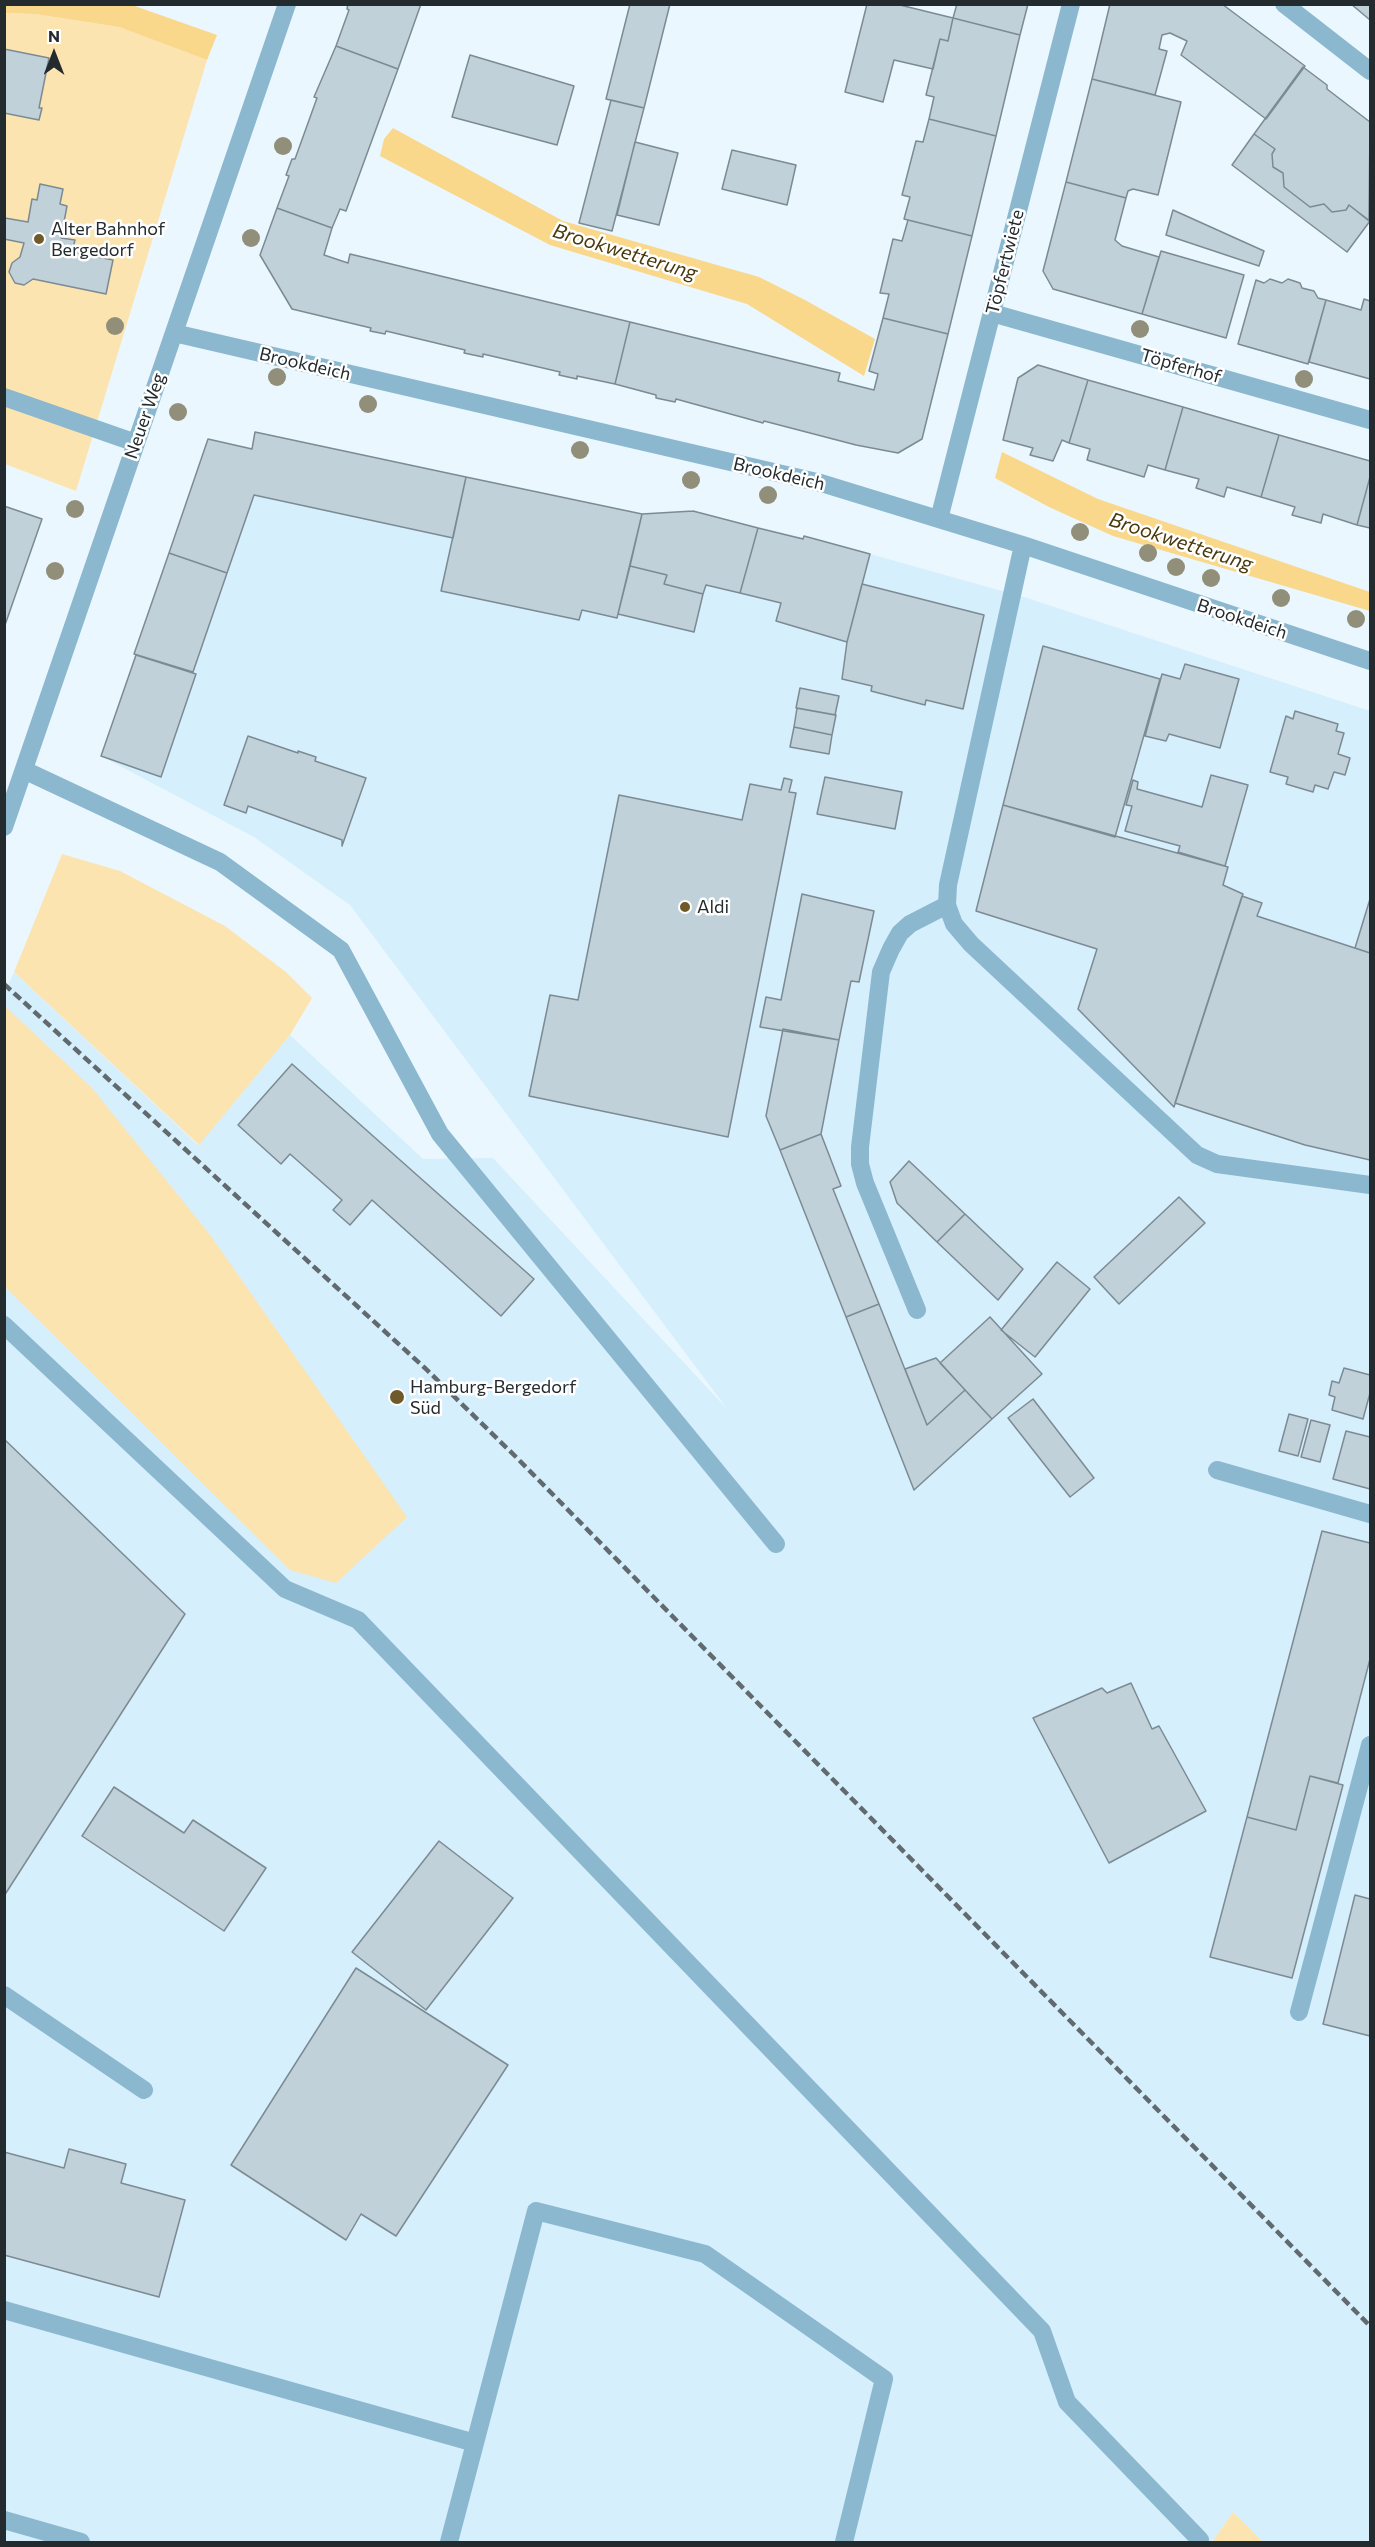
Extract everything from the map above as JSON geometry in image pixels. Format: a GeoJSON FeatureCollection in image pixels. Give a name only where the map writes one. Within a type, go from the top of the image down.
{"type":"FeatureCollection","features":[{"type":"Feature","properties":{"kind":"street","name":"Neuer Weg"},"geometry":{"type":"LineString","coordinates":[[4,827],[287,4]]}},
{"type":"Feature","properties":{"kind":"street","name":"Töpfertwiete"},"geometry":{"type":"LineString","coordinates":[[939,519],[1071,4]]}},
{"type":"Feature","properties":{"kind":"street"},"geometry":{"type":"LineString","coordinates":[[1284,4],[1371,71]]}},
{"type":"Feature","properties":{"kind":"street","name":"Töpferhof"},"geometry":{"type":"LineString","coordinates":[[992,313],[1371,420]]}},
{"type":"Feature","properties":{"kind":"street","name":"Brookdeich"},"geometry":{"type":"LineString","coordinates":[[174,333],[820,483],[1023,545],[1371,662]]}},
{"type":"Feature","properties":{"kind":"street"},"geometry":{"type":"LineString","coordinates":[[4,398],[136,443]]}},
{"type":"Feature","properties":{"kind":"street"},"geometry":{"type":"LineString","coordinates":[[1023,545],[948,885],[947,905],[954,924],[971,944],[1197,1155],[1217,1164],[1371,1185]]}},
{"type":"Feature","properties":{"kind":"street"},"geometry":{"type":"LineString","coordinates":[[24,770],[220,862],[341,950],[440,1134],[776,1544]]}},
{"type":"Feature","properties":{"kind":"street"},"geometry":{"type":"LineString","coordinates":[[917,1310],[866,1183],[860,1164],[860,1147],[881,972],[900,933],[910,924],[947,905]]}},
{"type":"Feature","properties":{"kind":"street"},"geometry":{"type":"LineString","coordinates":[[4,1325],[285,1589],[358,1620],[1042,2331],[1067,2402],[1200,2540]]}},
{"type":"Feature","properties":{"kind":"street"},"geometry":{"type":"LineString","coordinates":[[1217,1470],[1371,1514]]}},
{"type":"Feature","properties":{"kind":"street"},"geometry":{"type":"LineString","coordinates":[[1299,2012],[1371,1745]]}},
{"type":"Feature","properties":{"kind":"street"},"geometry":{"type":"LineString","coordinates":[[4,1995],[144,2090]]}},
{"type":"Feature","properties":{"kind":"street"},"geometry":{"type":"LineString","coordinates":[[449,2542],[536,2211],[705,2254],[884,2379],[844,2542]]}},
{"type":"Feature","properties":{"kind":"street"},"geometry":{"type":"LineString","coordinates":[[4,2310],[475,2443]]}},
{"type":"Feature","properties":{"kind":"street"},"geometry":{"type":"LineString","coordinates":[[4,2520],[81,2542]]}},
{"type":"Feature","properties":{"kind":"shaded area"},"geometry":{"type":"Polygon","coordinates":[[[4,13],[35,14],[119,27],[207,60],[76,491],[5,464],[4,13]]]}},
{"type":"Feature","properties":{"kind":"shaded area"},"geometry":{"type":"Polygon","coordinates":[[[255,432],[642,514],[693,511],[870,554],[1027,598],[1370,711],[1370,2542],[1263,2542],[1233,2512],[1212,2542],[5,2542],[4,994],[14,972],[198,1145],[290,1035],[423,1159],[493,1158],[728,1410],[350,905],[254,837],[101,756],[208,439],[252,448],[255,432]]]}},
{"type":"Feature","properties":{"kind":"shaded area"},"geometry":{"type":"Polygon","coordinates":[[[62,854],[120,871],[225,926],[286,972],[312,998],[290,1035],[199,1145],[14,972],[62,854]]]}},
{"type":"Feature","properties":{"kind":"shaded area"},"geometry":{"type":"Polygon","coordinates":[[[5,1006],[92,1088],[211,1236],[407,1517],[336,1583],[290,1570],[5,1287],[5,1006]]]}},
{"type":"Feature","properties":{"kind":"shaded area"},"geometry":{"type":"Polygon","coordinates":[[[1233,2512],[1263,2542],[1212,2542],[1233,2512]]]}},
{"type":"Feature","properties":{"kind":"water"},"geometry":{"type":"Polygon","coordinates":[[[5,4],[132,5],[217,35],[207,60],[119,27],[35,14],[5,13],[5,4]]]}},
{"type":"Feature","properties":{"kind":"water","name":"Brookwetterung"},"geometry":{"type":"Polygon","coordinates":[[[393,128],[563,221],[759,277],[805,300],[875,339],[864,376],[747,304],[550,245],[380,156],[384,139],[393,128]]]}},
{"type":"Feature","properties":{"kind":"water","name":"Brookwetterung"},"geometry":{"type":"Polygon","coordinates":[[[1002,452],[1098,499],[1370,592],[1370,611],[1113,536],[1049,507],[995,478],[1002,452]]]}},
{"type":"Feature","properties":{"kind":"building"},"geometry":{"type":"Polygon","coordinates":[[[348,4],[421,4],[398,69],[336,46],[349,10],[347,9],[348,4]]]}},
{"type":"Feature","properties":{"kind":"building"},"geometry":{"type":"Polygon","coordinates":[[[630,4],[670,4],[644,108],[606,99],[630,4]]]}},
{"type":"Feature","properties":{"kind":"building"},"geometry":{"type":"Polygon","coordinates":[[[867,4],[896,4],[953,18],[948,41],[940,39],[933,69],[894,60],[883,102],[845,92],[867,4]]]}},
{"type":"Feature","properties":{"kind":"building"},"geometry":{"type":"Polygon","coordinates":[[[957,4],[1028,4],[1020,35],[953,18],[957,4]]]}},
{"type":"Feature","properties":{"kind":"building"},"geometry":{"type":"Polygon","coordinates":[[[1110,4],[1222,4],[1305,66],[1266,119],[1181,55],[1187,41],[1170,33],[1162,35],[1159,49],[1167,51],[1155,95],[1092,79],[1110,4]]]}},
{"type":"Feature","properties":{"kind":"building"},"geometry":{"type":"Polygon","coordinates":[[[1351,4],[1370,4],[1370,20],[1351,4]]]}},
{"type":"Feature","properties":{"kind":"building"},"geometry":{"type":"Polygon","coordinates":[[[953,18],[1020,35],[996,136],[929,119],[934,97],[926,95],[940,39],[948,41],[953,18]]]}},
{"type":"Feature","properties":{"kind":"building"},"geometry":{"type":"Polygon","coordinates":[[[336,46],[398,69],[346,211],[340,209],[332,228],[277,208],[289,176],[286,175],[292,159],[295,159],[317,98],[314,97],[336,46]]]}},
{"type":"Feature","properties":{"kind":"building"},"geometry":{"type":"Polygon","coordinates":[[[4,49],[49,58],[39,108],[42,108],[39,120],[4,113],[4,49]]]}},
{"type":"Feature","properties":{"kind":"building"},"geometry":{"type":"Polygon","coordinates":[[[470,55],[574,86],[557,145],[452,117],[470,55]]]}},
{"type":"Feature","properties":{"kind":"building"},"geometry":{"type":"Polygon","coordinates":[[[1303,67],[1370,122],[1369,221],[1349,205],[1346,210],[1332,212],[1324,204],[1310,207],[1284,187],[1283,173],[1273,167],[1272,154],[1275,149],[1254,134],[1303,67]]]}},
{"type":"Feature","properties":{"kind":"building"},"geometry":{"type":"Polygon","coordinates":[[[1092,79],[1181,102],[1158,195],[1133,189],[1128,191],[1126,198],[1066,182],[1092,79]]]}},
{"type":"Feature","properties":{"kind":"building"},"geometry":{"type":"Polygon","coordinates":[[[611,100],[644,108],[612,231],[579,223],[611,100]]]}},
{"type":"Feature","properties":{"kind":"building"},"geometry":{"type":"Polygon","coordinates":[[[929,119],[996,136],[972,236],[904,219],[910,197],[902,195],[916,141],[923,142],[929,119]]]}},
{"type":"Feature","properties":{"kind":"building"},"geometry":{"type":"Polygon","coordinates":[[[1254,134],[1275,149],[1272,154],[1273,167],[1283,173],[1284,187],[1310,207],[1324,204],[1332,212],[1346,210],[1349,205],[1370,221],[1347,252],[1232,165],[1254,134]]]}},
{"type":"Feature","properties":{"kind":"building"},"geometry":{"type":"Polygon","coordinates":[[[635,142],[678,153],[659,225],[617,215],[635,142]]]}},
{"type":"Feature","properties":{"kind":"building"},"geometry":{"type":"Polygon","coordinates":[[[732,150],[796,165],[787,205],[722,189],[732,150]]]}},
{"type":"Feature","properties":{"kind":"building"},"geometry":{"type":"Polygon","coordinates":[[[1066,182],[1126,198],[1115,240],[1122,246],[1159,257],[1142,314],[1053,289],[1043,271],[1066,182]]]}},
{"type":"Feature","properties":{"kind":"building","name":"Alter Bahnhof Bergedorf"},"geometry":{"type":"Polygon","coordinates":[[[40,184],[63,189],[60,204],[67,206],[61,238],[75,240],[72,252],[113,260],[106,294],[33,279],[24,285],[15,283],[9,272],[12,263],[20,257],[24,243],[4,239],[5,218],[28,222],[32,199],[37,200],[40,184]]]}},
{"type":"Feature","properties":{"kind":"building"},"geometry":{"type":"Polygon","coordinates":[[[277,208],[332,228],[324,255],[348,263],[350,254],[630,322],[615,384],[577,376],[577,379],[559,375],[560,372],[483,354],[483,357],[464,353],[465,350],[386,331],[385,334],[370,331],[371,328],[292,309],[260,255],[277,208]]]}},
{"type":"Feature","properties":{"kind":"building"},"geometry":{"type":"Polygon","coordinates":[[[1173,210],[1264,251],[1259,266],[1166,235],[1173,210]]]}},
{"type":"Feature","properties":{"kind":"building"},"geometry":{"type":"Polygon","coordinates":[[[908,220],[972,236],[948,334],[883,318],[889,294],[880,293],[893,239],[902,241],[908,220]]]}},
{"type":"Feature","properties":{"kind":"building"},"geometry":{"type":"Polygon","coordinates":[[[1161,251],[1244,275],[1226,338],[1142,314],[1161,251]]]}},
{"type":"Feature","properties":{"kind":"building"},"geometry":{"type":"Polygon","coordinates":[[[1270,279],[1282,283],[1288,279],[1300,283],[1302,288],[1314,291],[1318,298],[1326,300],[1308,364],[1238,344],[1256,280],[1264,283],[1270,279]]]}},
{"type":"Feature","properties":{"kind":"building"},"geometry":{"type":"Polygon","coordinates":[[[1364,299],[1370,301],[1370,379],[1309,362],[1326,300],[1361,310],[1364,299]]]}},
{"type":"Feature","properties":{"kind":"building"},"geometry":{"type":"Polygon","coordinates":[[[883,318],[948,334],[922,439],[898,453],[856,445],[764,421],[763,423],[676,399],[675,402],[656,398],[656,395],[615,384],[630,322],[840,373],[838,381],[874,390],[878,374],[869,371],[883,318]]]}},
{"type":"Feature","properties":{"kind":"building"},"geometry":{"type":"Polygon","coordinates":[[[1038,365],[1088,380],[1069,443],[1062,440],[1053,461],[1030,455],[1033,448],[1003,440],[1018,378],[1038,365]]]}},
{"type":"Feature","properties":{"kind":"building"},"geometry":{"type":"Polygon","coordinates":[[[1088,380],[1183,407],[1165,470],[1148,465],[1144,477],[1087,460],[1090,449],[1069,443],[1088,380]]]}},
{"type":"Feature","properties":{"kind":"building"},"geometry":{"type":"Polygon","coordinates":[[[1183,407],[1279,435],[1261,497],[1227,487],[1224,497],[1196,488],[1199,479],[1165,470],[1183,407]]]}},
{"type":"Feature","properties":{"kind":"building"},"geometry":{"type":"Polygon","coordinates":[[[255,432],[466,477],[453,538],[254,495],[227,573],[169,553],[208,439],[252,449],[255,432]]]}},
{"type":"Feature","properties":{"kind":"building"},"geometry":{"type":"Polygon","coordinates":[[[1279,435],[1370,461],[1370,477],[1357,525],[1323,514],[1321,523],[1292,515],[1295,507],[1261,497],[1279,435]]]}},
{"type":"Feature","properties":{"kind":"building"},"geometry":{"type":"Polygon","coordinates":[[[466,477],[642,514],[617,618],[582,610],[579,620],[441,591],[466,477]]]}},
{"type":"Feature","properties":{"kind":"building"},"geometry":{"type":"Polygon","coordinates":[[[1370,477],[1370,528],[1357,525],[1370,477]]]}},
{"type":"Feature","properties":{"kind":"building"},"geometry":{"type":"Polygon","coordinates":[[[4,506],[42,519],[5,625],[4,625],[4,506]]]}},
{"type":"Feature","properties":{"kind":"building"},"geometry":{"type":"Polygon","coordinates":[[[693,511],[758,528],[740,593],[706,585],[703,594],[664,584],[667,575],[630,566],[642,514],[693,511]]]}},
{"type":"Feature","properties":{"kind":"building"},"geometry":{"type":"Polygon","coordinates":[[[758,528],[803,539],[804,536],[870,554],[847,642],[776,621],[781,603],[740,593],[758,528]]]}},
{"type":"Feature","properties":{"kind":"building"},"geometry":{"type":"Polygon","coordinates":[[[169,553],[227,573],[193,672],[134,654],[169,553]]]}},
{"type":"Feature","properties":{"kind":"building"},"geometry":{"type":"Polygon","coordinates":[[[630,566],[667,575],[664,584],[703,594],[694,632],[618,614],[630,566]]]}},
{"type":"Feature","properties":{"kind":"building"},"geometry":{"type":"Polygon","coordinates":[[[862,584],[984,615],[963,709],[926,700],[925,705],[871,691],[872,686],[842,679],[847,642],[862,584]]]}},
{"type":"Feature","properties":{"kind":"building"},"geometry":{"type":"Polygon","coordinates":[[[1043,646],[1160,679],[1115,837],[1003,805],[1043,646]]]}},
{"type":"Feature","properties":{"kind":"building"},"geometry":{"type":"Polygon","coordinates":[[[136,655],[196,674],[161,777],[101,756],[136,655]]]}},
{"type":"Feature","properties":{"kind":"building"},"geometry":{"type":"Polygon","coordinates":[[[1185,664],[1239,679],[1220,748],[1169,734],[1166,741],[1145,736],[1162,674],[1180,679],[1185,664]]]}},
{"type":"Feature","properties":{"kind":"building"},"geometry":{"type":"Polygon","coordinates":[[[800,688],[839,696],[835,715],[796,708],[800,688]]]}},
{"type":"Feature","properties":{"kind":"building"},"geometry":{"type":"Polygon","coordinates":[[[797,708],[836,715],[832,735],[794,727],[797,708]]]}},
{"type":"Feature","properties":{"kind":"building"},"geometry":{"type":"Polygon","coordinates":[[[1295,711],[1338,724],[1336,731],[1344,733],[1338,754],[1350,758],[1345,775],[1334,772],[1328,789],[1315,785],[1313,792],[1286,784],[1288,777],[1270,772],[1286,716],[1293,719],[1295,711]]]}},
{"type":"Feature","properties":{"kind":"building"},"geometry":{"type":"Polygon","coordinates":[[[794,727],[832,735],[829,754],[790,747],[794,727]]]}},
{"type":"Feature","properties":{"kind":"building"},"geometry":{"type":"Polygon","coordinates":[[[248,736],[316,757],[315,761],[366,778],[342,846],[342,840],[248,806],[246,813],[224,805],[248,736]]]}},
{"type":"Feature","properties":{"kind":"building"},"geometry":{"type":"Polygon","coordinates":[[[1211,775],[1248,785],[1225,866],[1178,852],[1180,846],[1125,831],[1132,806],[1126,805],[1133,780],[1138,782],[1137,789],[1202,807],[1211,775]]]}},
{"type":"Feature","properties":{"kind":"building"},"geometry":{"type":"Polygon","coordinates":[[[825,777],[902,792],[895,829],[817,814],[825,777]]]}},
{"type":"Feature","properties":{"kind":"building","name":"Aldi"},"geometry":{"type":"Polygon","coordinates":[[[784,778],[792,780],[789,792],[796,793],[728,1137],[529,1096],[550,995],[578,1000],[619,795],[742,820],[750,784],[781,790],[784,778]]]}},
{"type":"Feature","properties":{"kind":"building"},"geometry":{"type":"Polygon","coordinates":[[[1003,805],[1228,867],[1223,885],[1243,894],[1174,1107],[1078,1009],[1097,949],[976,911],[1003,805]]]}},
{"type":"Feature","properties":{"kind":"building"},"geometry":{"type":"Polygon","coordinates":[[[802,894],[874,911],[859,982],[851,981],[839,1040],[760,1027],[766,997],[781,1000],[802,894]]]}},
{"type":"Feature","properties":{"kind":"building"},"geometry":{"type":"Polygon","coordinates":[[[1242,896],[1262,903],[1257,916],[1370,953],[1370,1160],[1305,1145],[1175,1103],[1242,896]]]}},
{"type":"Feature","properties":{"kind":"building"},"geometry":{"type":"Polygon","coordinates":[[[1370,899],[1370,953],[1355,948],[1370,899]]]}},
{"type":"Feature","properties":{"kind":"building"},"geometry":{"type":"Polygon","coordinates":[[[783,1029],[839,1040],[821,1134],[780,1150],[766,1116],[783,1029]]]}},
{"type":"Feature","properties":{"kind":"building"},"geometry":{"type":"Polygon","coordinates":[[[292,1064],[534,1279],[501,1316],[372,1200],[350,1225],[333,1210],[342,1200],[290,1154],[281,1164],[238,1125],[292,1064]]]}},
{"type":"Feature","properties":{"kind":"building"},"geometry":{"type":"Polygon","coordinates":[[[821,1134],[841,1186],[833,1189],[879,1304],[846,1317],[780,1150],[821,1134]]]}},
{"type":"Feature","properties":{"kind":"building"},"geometry":{"type":"Polygon","coordinates":[[[909,1161],[965,1214],[937,1242],[897,1203],[890,1182],[909,1161]]]}},
{"type":"Feature","properties":{"kind":"building"},"geometry":{"type":"Polygon","coordinates":[[[1179,1197],[1205,1223],[1119,1304],[1094,1277],[1179,1197]]]}},
{"type":"Feature","properties":{"kind":"building"},"geometry":{"type":"Polygon","coordinates":[[[965,1214],[1023,1269],[998,1300],[937,1242],[965,1214]]]}},
{"type":"Feature","properties":{"kind":"building"},"geometry":{"type":"Polygon","coordinates":[[[1057,1262],[1090,1289],[1035,1357],[1001,1330],[1057,1262]]]}},
{"type":"Feature","properties":{"kind":"building"},"geometry":{"type":"Polygon","coordinates":[[[879,1304],[927,1425],[965,1390],[992,1419],[914,1490],[846,1317],[879,1304]]]}},
{"type":"Feature","properties":{"kind":"building"},"geometry":{"type":"Polygon","coordinates":[[[990,1317],[1042,1374],[992,1419],[940,1363],[990,1317]]]}},
{"type":"Feature","properties":{"kind":"building"},"geometry":{"type":"Polygon","coordinates":[[[936,1358],[965,1390],[927,1425],[905,1369],[936,1358]]]}},
{"type":"Feature","properties":{"kind":"building"},"geometry":{"type":"Polygon","coordinates":[[[1344,1368],[1370,1375],[1370,1393],[1363,1419],[1332,1410],[1335,1397],[1329,1395],[1332,1381],[1339,1383],[1344,1368]]]}},
{"type":"Feature","properties":{"kind":"building"},"geometry":{"type":"Polygon","coordinates":[[[1033,1399],[1094,1478],[1070,1497],[1008,1418],[1033,1399]]]}},
{"type":"Feature","properties":{"kind":"building"},"geometry":{"type":"Polygon","coordinates":[[[1289,1414],[1308,1419],[1298,1456],[1279,1451],[1289,1414]]]}},
{"type":"Feature","properties":{"kind":"building"},"geometry":{"type":"Polygon","coordinates":[[[1311,1420],[1330,1425],[1320,1462],[1301,1457],[1311,1420]]]}},
{"type":"Feature","properties":{"kind":"building"},"geometry":{"type":"Polygon","coordinates":[[[1346,1431],[1370,1437],[1370,1489],[1333,1479],[1346,1431]]]}},
{"type":"Feature","properties":{"kind":"building"},"geometry":{"type":"Polygon","coordinates":[[[4,1439],[185,1614],[4,1896],[4,1439]]]}},
{"type":"Feature","properties":{"kind":"building"},"geometry":{"type":"Polygon","coordinates":[[[1322,1531],[1370,1543],[1370,1659],[1338,1783],[1310,1776],[1296,1830],[1247,1817],[1322,1531]]]}},
{"type":"Feature","properties":{"kind":"building"},"geometry":{"type":"Polygon","coordinates":[[[1131,1683],[1152,1729],[1159,1726],[1206,1811],[1109,1863],[1033,1718],[1102,1688],[1107,1693],[1131,1683]]]}},
{"type":"Feature","properties":{"kind":"building"},"geometry":{"type":"Polygon","coordinates":[[[1310,1776],[1343,1785],[1292,1978],[1210,1957],[1247,1817],[1296,1830],[1310,1776]]]}},
{"type":"Feature","properties":{"kind":"building"},"geometry":{"type":"Polygon","coordinates":[[[114,1787],[184,1833],[193,1820],[266,1868],[224,1931],[82,1836],[114,1787]]]}},
{"type":"Feature","properties":{"kind":"building"},"geometry":{"type":"Polygon","coordinates":[[[439,1841],[513,1898],[426,2010],[352,1952],[439,1841]]]}},
{"type":"Feature","properties":{"kind":"building"},"geometry":{"type":"Polygon","coordinates":[[[1355,1895],[1370,1899],[1370,2036],[1323,2024],[1355,1895]]]}},
{"type":"Feature","properties":{"kind":"building"},"geometry":{"type":"Polygon","coordinates":[[[356,1968],[508,2065],[396,2236],[361,2214],[346,2240],[231,2165],[356,1968]]]}},
{"type":"Feature","properties":{"kind":"building"},"geometry":{"type":"Polygon","coordinates":[[[69,2149],[126,2164],[121,2183],[185,2200],[159,2297],[4,2255],[4,2152],[64,2168],[69,2149]]]}},
{"type":"Feature","properties":{"kind":"railway"},"geometry":{"type":"LineString","coordinates":[[4,984],[426,1369],[516,1457],[1370,2326]]}},
{"type":"Feature","properties":{"kind":"place","name":"Alter Bahnhof Bergedorf"},"geometry":{"type":"Point","coordinates":[39,239]}},
{"type":"Feature","properties":{"kind":"place","name":"Aldi"},"geometry":{"type":"Point","coordinates":[685,907]}},
{"type":"Feature","properties":{"kind":"place","name":"Hamburg-Bergedorf Süd"},"geometry":{"type":"Point","coordinates":[397,1397]}}]}
